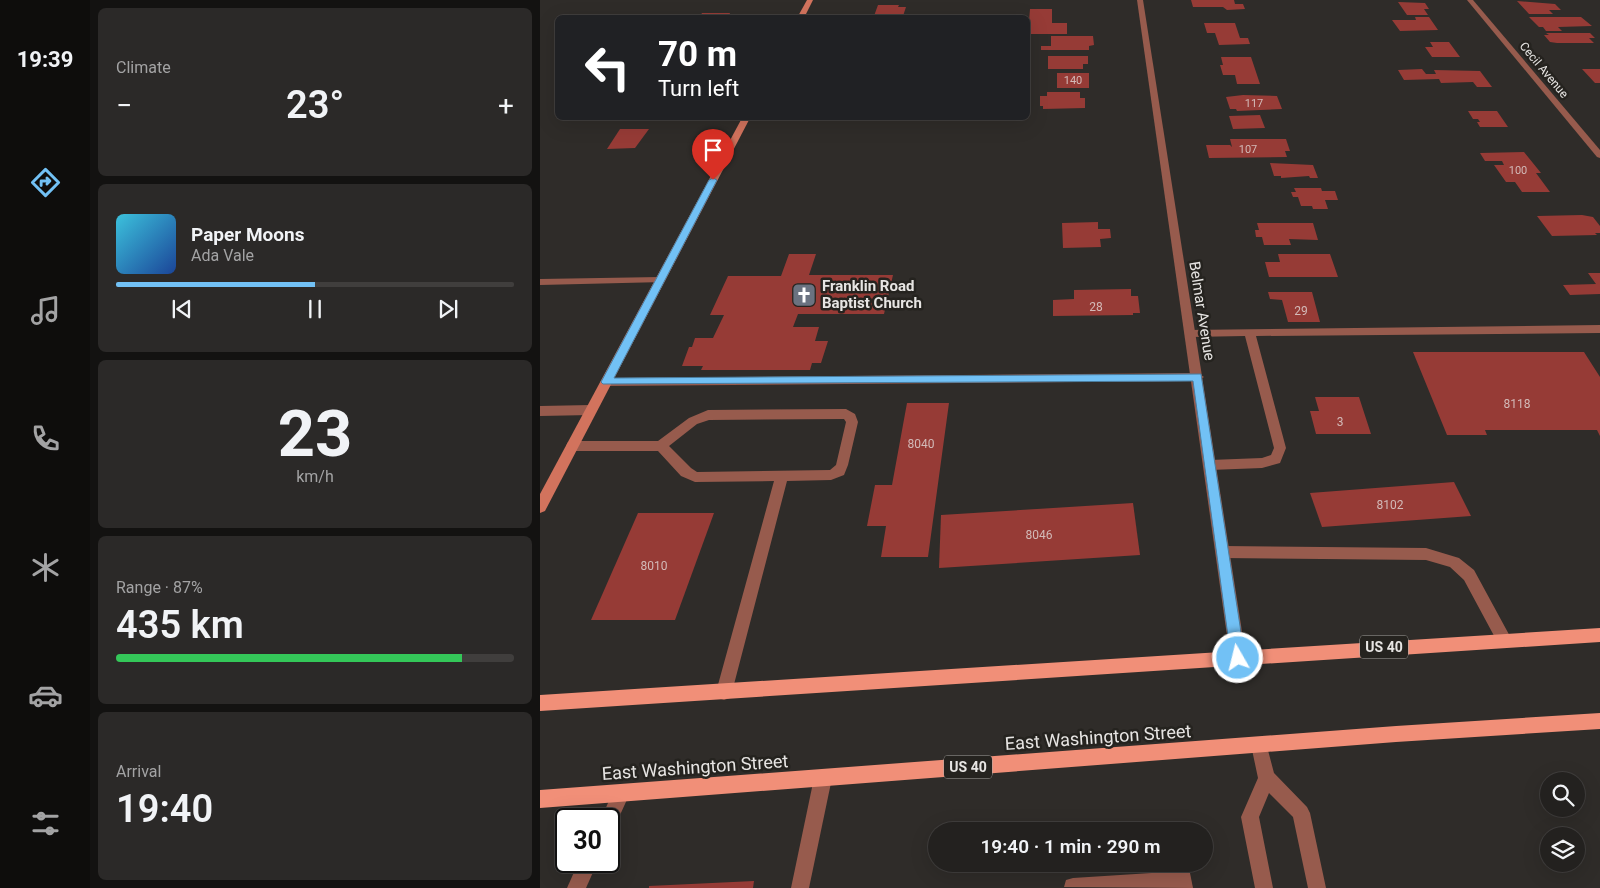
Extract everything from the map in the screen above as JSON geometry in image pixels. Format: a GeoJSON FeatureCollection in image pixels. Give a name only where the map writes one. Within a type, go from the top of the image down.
{"type":"FeatureCollection","features":[{"type":"Feature","properties":{"kind":"main road"},"geometry":{"type":"LineString","coordinates":[[802,15],[810,0]]}},
{"type":"Feature","properties":{"kind":"main road"},"geometry":{"type":"LineString","coordinates":[[541,503],[745,120]]}},
{"type":"Feature","properties":{"kind":"main road","name":"US 40"},"geometry":{"type":"LineString","coordinates":[[540,703],[1600,635]]}},
{"type":"Feature","properties":{"kind":"main road","name":"East Washington Street"},"geometry":{"type":"LineString","coordinates":[[540,799],[1600,721]]}},
{"type":"Feature","properties":{"kind":"street","name":"Belmar Avenue"},"geometry":{"type":"LineString","coordinates":[[1140,0],[1198,377],[1238,658]]}},
{"type":"Feature","properties":{"kind":"street","name":"Cecil Avenue"},"geometry":{"type":"LineString","coordinates":[[1470,0],[1600,155]]}},
{"type":"Feature","properties":{"kind":"street"},"geometry":{"type":"LineString","coordinates":[[540,282],[660,280]]}},
{"type":"Feature","properties":{"kind":"street"},"geometry":{"type":"LineString","coordinates":[[1191,333],[1600,329]]}},
{"type":"Feature","properties":{"kind":"street"},"geometry":{"type":"LineString","coordinates":[[1210,465],[1262,463],[1276,459],[1280,448],[1250,333]]}},
{"type":"Feature","properties":{"kind":"street"},"geometry":{"type":"LineString","coordinates":[[606,382],[1198,377]]}},
{"type":"Feature","properties":{"kind":"street"},"geometry":{"type":"LineString","coordinates":[[540,411],[591,410]]}},
{"type":"Feature","properties":{"kind":"street"},"geometry":{"type":"LineString","coordinates":[[572,446],[661,446],[693,421],[708,415],[846,414],[851,416],[852,422],[839,471],[832,475],[695,477],[686,472],[661,446]]}},
{"type":"Feature","properties":{"kind":"street"},"geometry":{"type":"LineString","coordinates":[[724,692],[782,476]]}},
{"type":"Feature","properties":{"kind":"street"},"geometry":{"type":"LineString","coordinates":[[1223,552],[1426,554],[1445,559],[1454,562],[1469,575],[1504,640]]}},
{"type":"Feature","properties":{"kind":"street"},"geometry":{"type":"LineString","coordinates":[[1260,745],[1267,778],[1301,813],[1317,888]]}},
{"type":"Feature","properties":{"kind":"street"},"geometry":{"type":"LineString","coordinates":[[800,888],[823,778]]}},
{"type":"Feature","properties":{"kind":"street"},"geometry":{"type":"LineString","coordinates":[[1264,888],[1250,816],[1267,778]]}},
{"type":"Feature","properties":{"kind":"street"},"geometry":{"type":"LineString","coordinates":[[614,808],[621,793]]}},
{"type":"Feature","properties":{"kind":"street"},"geometry":{"type":"LineString","coordinates":[[576,888],[583,873]]}},
{"type":"Feature","properties":{"kind":"street"},"geometry":{"type":"LineString","coordinates":[[1064,888],[1183,880],[1184,888]]}},
{"type":"Feature","properties":{"kind":"building"},"geometry":{"type":"Polygon","coordinates":[[[1191,0],[1234,0],[1235,4],[1243,4],[1245,9],[1227,10],[1223,7],[1193,7],[1191,0]]]}},
{"type":"Feature","properties":{"kind":"building"},"geometry":{"type":"Polygon","coordinates":[[[1517,1],[1555,4],[1561,10],[1549,10],[1553,14],[1529,14],[1517,1]]]}},
{"type":"Feature","properties":{"kind":"building"},"geometry":{"type":"Polygon","coordinates":[[[1398,2],[1425,3],[1429,9],[1424,9],[1428,15],[1407,15],[1398,2]]]}},
{"type":"Feature","properties":{"kind":"building"},"geometry":{"type":"Polygon","coordinates":[[[878,5],[906,7],[903,15],[874,15],[878,5]]]}},
{"type":"Feature","properties":{"kind":"building"},"geometry":{"type":"Polygon","coordinates":[[[1030,9],[1052,9],[1052,23],[1067,23],[1067,34],[1030,34],[1030,9]]]}},
{"type":"Feature","properties":{"kind":"building"},"geometry":{"type":"Polygon","coordinates":[[[702,13],[730,13],[729,15],[701,15],[702,13]]]}},
{"type":"Feature","properties":{"kind":"building"},"geometry":{"type":"Polygon","coordinates":[[[1415,17],[1429,17],[1438,30],[1400,31],[1392,20],[1416,20],[1415,17]]]}},
{"type":"Feature","properties":{"kind":"building"},"geometry":{"type":"Polygon","coordinates":[[[1529,17],[1581,17],[1592,26],[1558,27],[1562,31],[1546,31],[1529,17]]]}},
{"type":"Feature","properties":{"kind":"building"},"geometry":{"type":"Polygon","coordinates":[[[1204,23],[1235,23],[1240,38],[1248,38],[1250,44],[1219,45],[1215,33],[1207,33],[1204,23]]]}},
{"type":"Feature","properties":{"kind":"building"},"geometry":{"type":"Polygon","coordinates":[[[1546,33],[1590,33],[1595,38],[1589,38],[1594,43],[1557,43],[1550,42],[1544,35],[1549,35],[1546,33]]]}},
{"type":"Feature","properties":{"kind":"building"},"geometry":{"type":"Polygon","coordinates":[[[1051,36],[1093,36],[1094,45],[1089,46],[1089,50],[1041,50],[1041,46],[1051,46],[1051,36]]]}},
{"type":"Feature","properties":{"kind":"building"},"geometry":{"type":"Polygon","coordinates":[[[1430,42],[1449,42],[1460,57],[1432,57],[1425,47],[1433,47],[1430,42]]]}},
{"type":"Feature","properties":{"kind":"building"},"geometry":{"type":"Polygon","coordinates":[[[1048,56],[1088,56],[1088,64],[1083,64],[1083,69],[1048,69],[1048,56]]]}},
{"type":"Feature","properties":{"kind":"building"},"geometry":{"type":"Polygon","coordinates":[[[1221,57],[1251,57],[1260,84],[1237,84],[1235,75],[1223,75],[1220,65],[1223,65],[1221,57]]]}},
{"type":"Feature","properties":{"kind":"building"},"geometry":{"type":"Polygon","coordinates":[[[1422,69],[1426,74],[1436,74],[1434,70],[1480,71],[1492,87],[1477,87],[1473,82],[1441,83],[1439,79],[1404,80],[1398,70],[1422,69]]]}},
{"type":"Feature","properties":{"kind":"building"},"geometry":{"type":"Polygon","coordinates":[[[1582,69],[1600,69],[1600,83],[1595,83],[1582,69]]]}},
{"type":"Feature","properties":{"kind":"building"},"geometry":{"type":"Polygon","coordinates":[[[1057,73],[1089,73],[1089,88],[1057,88],[1057,73]]]}},
{"type":"Feature","properties":{"kind":"building"},"geometry":{"type":"Polygon","coordinates":[[[1047,92],[1080,92],[1080,98],[1085,98],[1085,108],[1043,109],[1043,106],[1040,106],[1040,96],[1047,96],[1047,92]]]}},
{"type":"Feature","properties":{"kind":"building"},"geometry":{"type":"Polygon","coordinates":[[[1243,95],[1277,96],[1282,109],[1237,111],[1236,109],[1230,109],[1226,97],[1243,95]]]}},
{"type":"Feature","properties":{"kind":"building"},"geometry":{"type":"Polygon","coordinates":[[[1468,111],[1497,111],[1508,127],[1480,127],[1477,122],[1480,122],[1478,119],[1473,119],[1468,111]]]}},
{"type":"Feature","properties":{"kind":"building"},"geometry":{"type":"Polygon","coordinates":[[[1260,115],[1265,128],[1233,129],[1229,116],[1260,115]]]}},
{"type":"Feature","properties":{"kind":"building"},"geometry":{"type":"Polygon","coordinates":[[[620,129],[649,129],[635,148],[607,149],[620,129]]]}},
{"type":"Feature","properties":{"kind":"building"},"geometry":{"type":"Polygon","coordinates":[[[1230,139],[1286,139],[1290,151],[1285,151],[1287,157],[1209,158],[1206,145],[1230,145],[1232,147],[1230,139]]]}},
{"type":"Feature","properties":{"kind":"building"},"geometry":{"type":"Polygon","coordinates":[[[1524,152],[1541,173],[1536,173],[1550,192],[1522,192],[1515,182],[1506,182],[1494,165],[1504,165],[1502,161],[1485,161],[1480,153],[1524,152]]]}},
{"type":"Feature","properties":{"kind":"building"},"geometry":{"type":"Polygon","coordinates":[[[1270,163],[1313,165],[1318,178],[1310,178],[1309,176],[1281,178],[1281,176],[1274,176],[1270,163]]]}},
{"type":"Feature","properties":{"kind":"building"},"geometry":{"type":"Polygon","coordinates":[[[1294,188],[1321,188],[1322,191],[1335,191],[1338,200],[1325,200],[1328,209],[1313,209],[1312,206],[1301,206],[1298,197],[1293,197],[1291,192],[1296,192],[1294,188]]]}},
{"type":"Feature","properties":{"kind":"building"},"geometry":{"type":"Polygon","coordinates":[[[1582,215],[1593,217],[1600,226],[1600,233],[1595,233],[1597,235],[1552,236],[1537,216],[1582,215]]]}},
{"type":"Feature","properties":{"kind":"building"},"geometry":{"type":"Polygon","coordinates":[[[1098,222],[1098,229],[1110,229],[1111,238],[1100,239],[1101,247],[1063,248],[1062,223],[1098,222]]]}},
{"type":"Feature","properties":{"kind":"building"},"geometry":{"type":"Polygon","coordinates":[[[1257,223],[1313,223],[1318,240],[1289,239],[1291,245],[1264,245],[1262,237],[1256,237],[1255,230],[1259,230],[1257,223]]]}},
{"type":"Feature","properties":{"kind":"building","name":"Franklin Road Baptist Church"},"geometry":{"type":"Polygon","coordinates":[[[789,254],[816,254],[809,275],[893,275],[884,314],[798,314],[793,327],[819,327],[815,341],[828,341],[821,363],[812,363],[810,370],[701,370],[703,366],[682,366],[689,347],[692,347],[695,338],[713,338],[724,315],[710,315],[728,276],[781,276],[789,254]]]}},
{"type":"Feature","properties":{"kind":"building"},"geometry":{"type":"Polygon","coordinates":[[[1278,254],[1330,254],[1338,277],[1269,277],[1265,262],[1280,262],[1278,254]]]}},
{"type":"Feature","properties":{"kind":"building"},"geometry":{"type":"Polygon","coordinates":[[[1588,273],[1600,273],[1600,294],[1570,295],[1563,285],[1596,284],[1588,273]]]}},
{"type":"Feature","properties":{"kind":"building"},"geometry":{"type":"Polygon","coordinates":[[[1131,289],[1131,296],[1138,296],[1140,313],[1133,313],[1133,315],[1053,316],[1053,300],[1074,299],[1074,290],[1131,289]]]}},
{"type":"Feature","properties":{"kind":"building"},"geometry":{"type":"Polygon","coordinates":[[[1268,292],[1312,292],[1320,322],[1288,322],[1282,300],[1270,299],[1268,292]]]}},
{"type":"Feature","properties":{"kind":"building"},"geometry":{"type":"Polygon","coordinates":[[[1413,352],[1584,352],[1600,377],[1600,436],[1597,430],[1485,430],[1487,435],[1447,435],[1413,352]]]}},
{"type":"Feature","properties":{"kind":"building"},"geometry":{"type":"Polygon","coordinates":[[[1315,397],[1359,397],[1371,434],[1316,434],[1310,411],[1319,411],[1315,397]]]}},
{"type":"Feature","properties":{"kind":"building"},"geometry":{"type":"Polygon","coordinates":[[[907,403],[949,403],[928,557],[881,557],[886,526],[867,526],[875,485],[892,485],[907,403]]]}},
{"type":"Feature","properties":{"kind":"building"},"geometry":{"type":"Polygon","coordinates":[[[1454,482],[1471,516],[1322,527],[1310,493],[1454,482]]]}},
{"type":"Feature","properties":{"kind":"building"},"geometry":{"type":"Polygon","coordinates":[[[1133,503],[1140,555],[939,568],[941,515],[1133,503]]]}},
{"type":"Feature","properties":{"kind":"building"},"geometry":{"type":"Polygon","coordinates":[[[638,513],[714,513],[675,620],[591,620],[638,513]]]}},
{"type":"Feature","properties":{"kind":"building"},"geometry":{"type":"Polygon","coordinates":[[[754,881],[753,888],[649,888],[649,886],[754,881]]]}},
{"type":"Feature","properties":{"kind":"place","name":"Franklin Road Baptist Church"},"geometry":{"type":"Point","coordinates":[804,295]}},
{"type":"Feature","properties":{"kind":"route"},"geometry":{"type":"LineString","coordinates":[[713,180],[606,382],[1198,377],[1238,658]]}}]}
